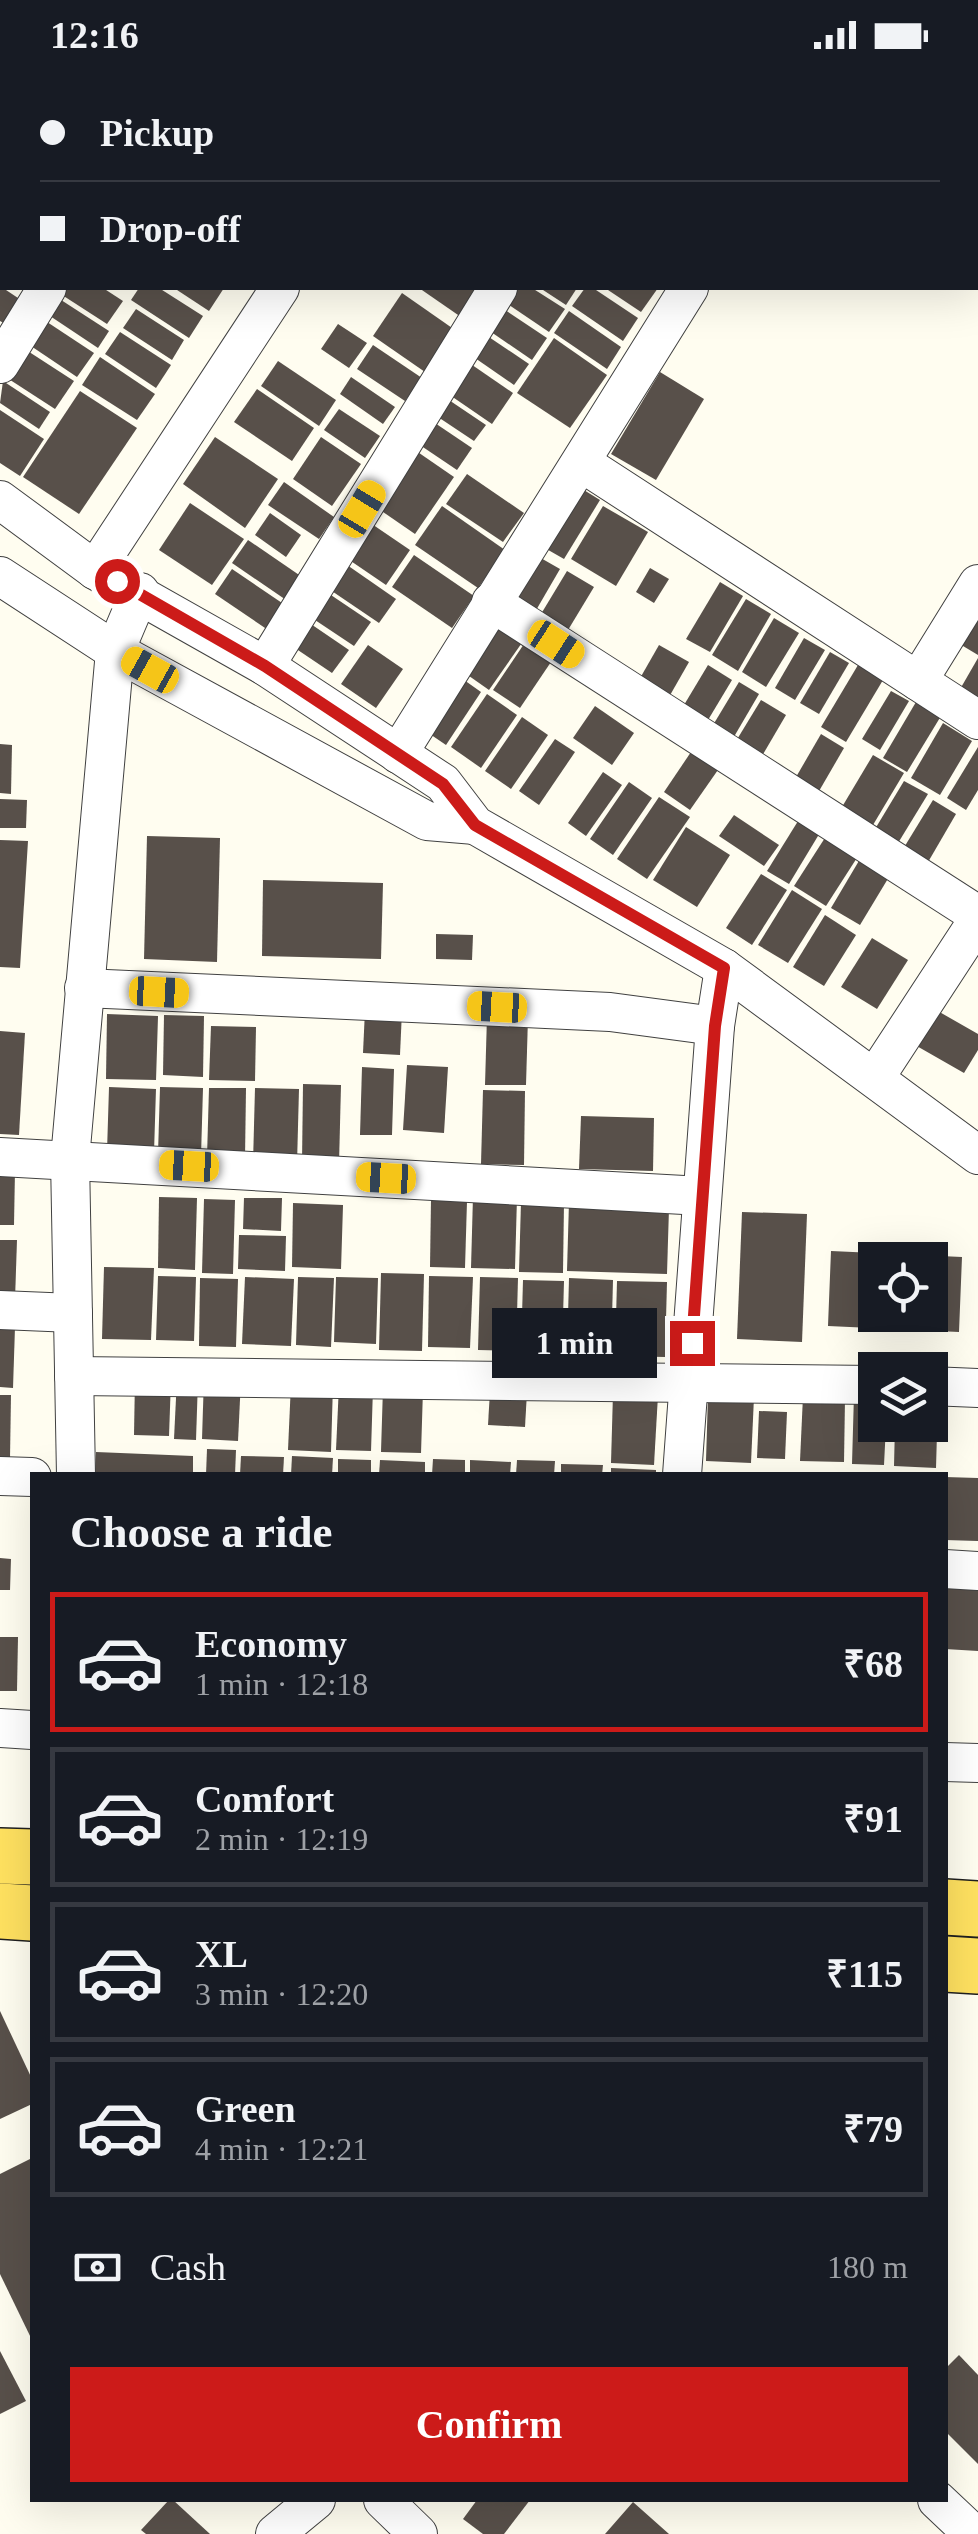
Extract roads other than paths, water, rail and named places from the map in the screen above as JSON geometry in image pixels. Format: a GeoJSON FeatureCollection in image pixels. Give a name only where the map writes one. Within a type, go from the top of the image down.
{"type":"FeatureCollection","features":[{"type":"Feature","properties":{"kind":"main road"},"geometry":{"type":"LineString","coordinates":[[0,1856],[30,1857]]}},
{"type":"Feature","properties":{"kind":"main road"},"geometry":{"type":"LineString","coordinates":[[948,1907],[978,1909]]}},
{"type":"Feature","properties":{"kind":"main road"},"geometry":{"type":"LineString","coordinates":[[0,1911],[30,1913]]}},
{"type":"Feature","properties":{"kind":"main road"},"geometry":{"type":"LineString","coordinates":[[948,1964],[978,1966]]}},
{"type":"Feature","properties":{"kind":"street"},"geometry":{"type":"LineString","coordinates":[[0,364],[46,290]]}},
{"type":"Feature","properties":{"kind":"street"},"geometry":{"type":"LineString","coordinates":[[95,570],[279,290]]}},
{"type":"Feature","properties":{"kind":"street"},"geometry":{"type":"LineString","coordinates":[[265,666],[497,290]]}},
{"type":"Feature","properties":{"kind":"street"},"geometry":{"type":"LineString","coordinates":[[398,754],[687,290]]}},
{"type":"Feature","properties":{"kind":"street"},"geometry":{"type":"LineString","coordinates":[[582,462],[978,720]]}},
{"type":"Feature","properties":{"kind":"street"},"geometry":{"type":"LineString","coordinates":[[0,500],[95,570],[265,666],[443,784],[475,825],[724,968],[978,1154]]}},
{"type":"Feature","properties":{"kind":"street"},"geometry":{"type":"LineString","coordinates":[[0,576],[115,651],[426,821],[475,825]]}},
{"type":"Feature","properties":{"kind":"street"},"geometry":{"type":"LineString","coordinates":[[918,681],[978,584]]}},
{"type":"Feature","properties":{"kind":"street"},"geometry":{"type":"LineString","coordinates":[[76,1472],[70,1160],[115,651],[140,592]]}},
{"type":"Feature","properties":{"kind":"street"},"geometry":{"type":"LineString","coordinates":[[491,602],[978,917],[876,1076]]}},
{"type":"Feature","properties":{"kind":"street"},"geometry":{"type":"LineString","coordinates":[[682,1472],[715,1026],[724,968]]}},
{"type":"Feature","properties":{"kind":"street"},"geometry":{"type":"LineString","coordinates":[[84,988],[610,1012],[715,1026]]}},
{"type":"Feature","properties":{"kind":"street"},"geometry":{"type":"LineString","coordinates":[[0,1157],[702,1196]]}},
{"type":"Feature","properties":{"kind":"street"},"geometry":{"type":"LineString","coordinates":[[0,1310],[73,1313]]}},
{"type":"Feature","properties":{"kind":"street"},"geometry":{"type":"LineString","coordinates":[[74,1376],[858,1385]]}},
{"type":"Feature","properties":{"kind":"street"},"geometry":{"type":"LineString","coordinates":[[948,1387],[978,1388]]}},
{"type":"Feature","properties":{"kind":"street"},"geometry":{"type":"LineString","coordinates":[[0,1476],[30,1477]]}},
{"type":"Feature","properties":{"kind":"street"},"geometry":{"type":"LineString","coordinates":[[948,1570],[978,1570]]}},
{"type":"Feature","properties":{"kind":"street"},"geometry":{"type":"LineString","coordinates":[[0,1728],[30,1730]]}},
{"type":"Feature","properties":{"kind":"street"},"geometry":{"type":"LineString","coordinates":[[948,1762],[978,1763]]}},
{"type":"Feature","properties":{"kind":"street"},"geometry":{"type":"LineString","coordinates":[[274,2534],[314,2502]]}},
{"type":"Feature","properties":{"kind":"street"},"geometry":{"type":"LineString","coordinates":[[386,2502],[418,2534]]}},
{"type":"Feature","properties":{"kind":"street"},"geometry":{"type":"LineString","coordinates":[[939,2502],[972,2534]]}}]}
